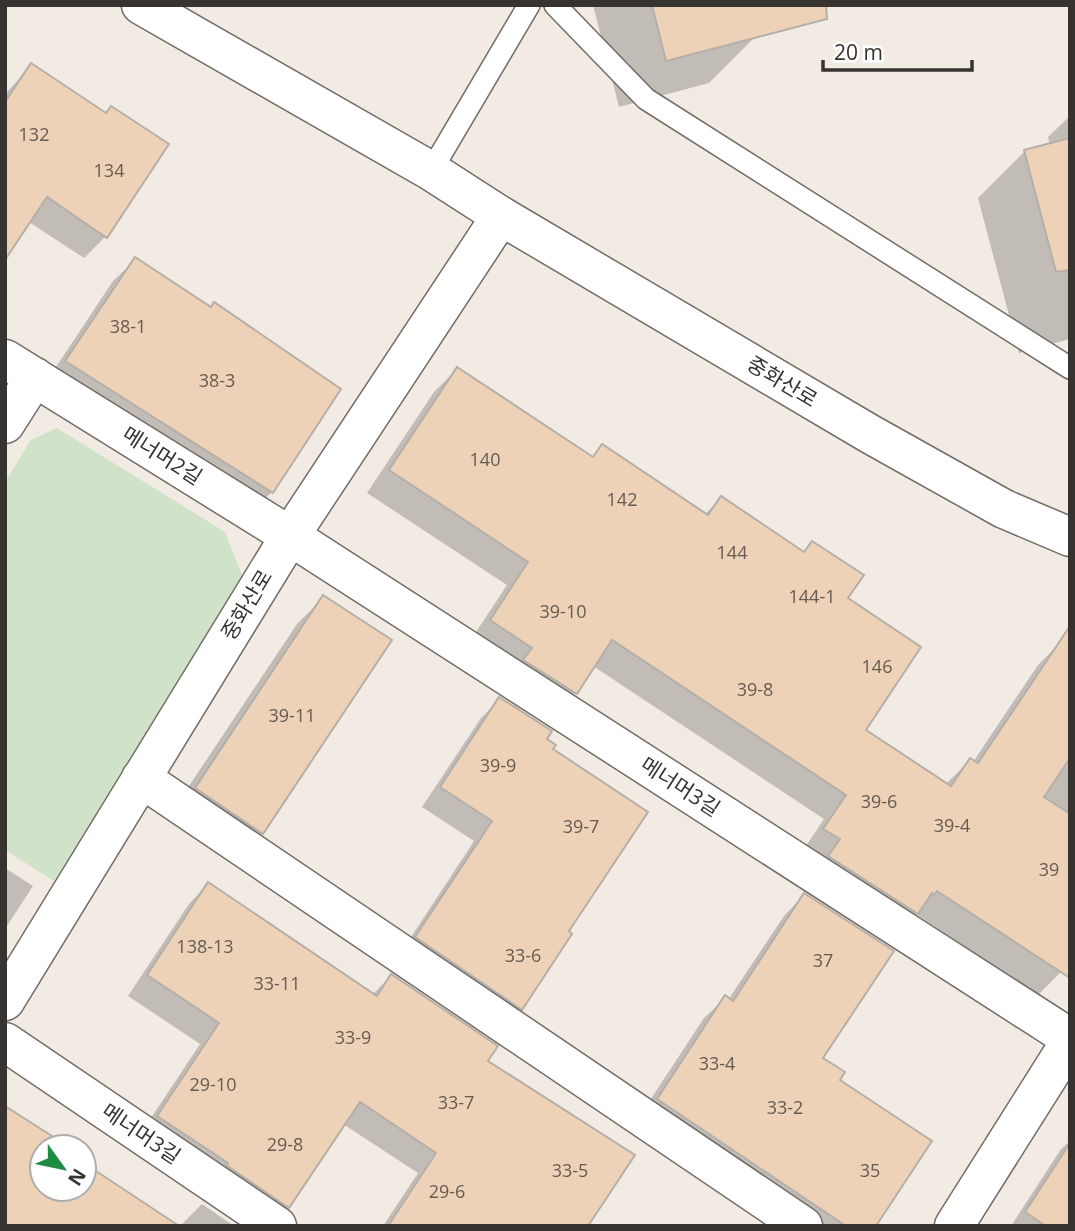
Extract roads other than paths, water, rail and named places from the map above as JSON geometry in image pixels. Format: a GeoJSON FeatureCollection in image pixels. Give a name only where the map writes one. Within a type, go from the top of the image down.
{"type":"FeatureCollection","features":[{"type":"Feature","properties":{"kind":"street","name":"중화산로"},"geometry":{"type":"LineString","coordinates":[[141,5],[431,170],[501,216],[870,434],[1004,509],[1070,537]]}},
{"type":"Feature","properties":{"kind":"street","name":"중화산로"},"geometry":{"type":"LineString","coordinates":[[5,1001],[290,536],[501,216]]}},
{"type":"Feature","properties":{"kind":"street","name":"메너머2길"},"geometry":{"type":"LineString","coordinates":[[5,424],[20,368],[290,536]]}},
{"type":"Feature","properties":{"kind":"street","name":"메너머3길"},"geometry":{"type":"LineString","coordinates":[[290,536],[1070,1040],[954,1226]]}},
{"type":"Feature","properties":{"kind":"street"},"geometry":{"type":"LineString","coordinates":[[141,778],[803,1226]]}},
{"type":"Feature","properties":{"kind":"street","name":"메너머3길"},"geometry":{"type":"LineString","coordinates":[[5,1042],[278,1226]]}},
{"type":"Feature","properties":{"kind":"lane"},"geometry":{"type":"LineString","coordinates":[[431,170],[529,5]]}},
{"type":"Feature","properties":{"kind":"lane"},"geometry":{"type":"LineString","coordinates":[[555,5],[646,99],[1070,368]]}}]}
